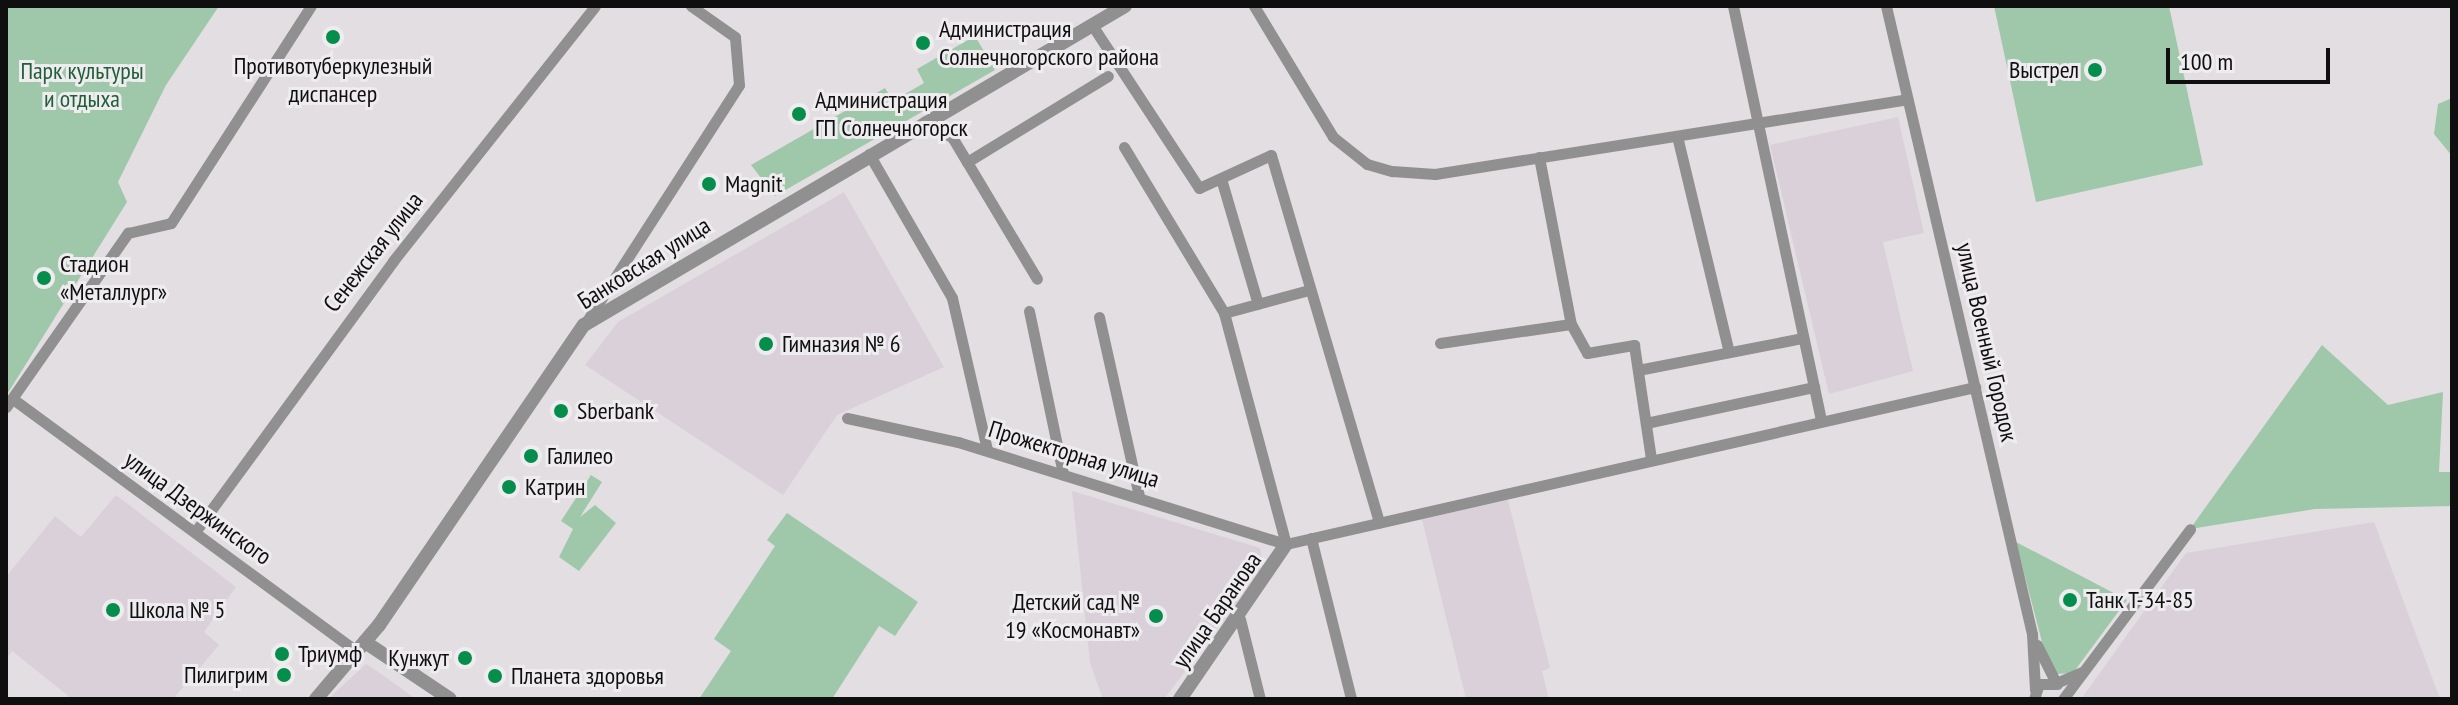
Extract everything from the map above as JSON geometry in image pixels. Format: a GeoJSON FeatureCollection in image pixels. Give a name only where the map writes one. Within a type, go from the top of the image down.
{"type":"FeatureCollection","features":[{"type":"Feature","properties":{"kind":"street"},"geometry":{"type":"LineString","coordinates":[[10,403],[128,233],[171,223],[311,6]]}},
{"type":"Feature","properties":{"kind":"street","name":"Сенежская улица"},"geometry":{"type":"LineString","coordinates":[[195,532],[393,261],[595,6]]}},
{"type":"Feature","properties":{"kind":"street"},"geometry":{"type":"LineString","coordinates":[[584,325],[739,85],[735,37],[691,6]]}},
{"type":"Feature","properties":{"kind":"street","name":"Банковская улица"},"geometry":{"type":"LineString","coordinates":[[316,699],[361,647],[584,325],[869,154],[1125,6]]}},
{"type":"Feature","properties":{"kind":"street"},"geometry":{"type":"LineString","coordinates":[[1254,6],[1333,137],[1367,164],[1435,174],[1907,99]]}},
{"type":"Feature","properties":{"kind":"street"},"geometry":{"type":"LineString","coordinates":[[1733,6],[1821,421]]}},
{"type":"Feature","properties":{"kind":"street","name":"улица Военный Городок"},"geometry":{"type":"LineString","coordinates":[[1886,6],[2032,634],[2034,694]]}},
{"type":"Feature","properties":{"kind":"street"},"geometry":{"type":"LineString","coordinates":[[1092,25],[1193,182],[1208,188],[1271,155],[1305,291],[1379,522]]}},
{"type":"Feature","properties":{"kind":"street"},"geometry":{"type":"LineString","coordinates":[[967,162],[1108,76]]}},
{"type":"Feature","properties":{"kind":"street"},"geometry":{"type":"LineString","coordinates":[[925,121],[952,137],[1037,279]]}},
{"type":"Feature","properties":{"kind":"street"},"geometry":{"type":"LineString","coordinates":[[1677,136],[1729,352]]}},
{"type":"Feature","properties":{"kind":"street"},"geometry":{"type":"LineString","coordinates":[[1124,147],[1224,313],[1286,544],[1975,387]]}},
{"type":"Feature","properties":{"kind":"street"},"geometry":{"type":"LineString","coordinates":[[869,154],[952,298],[987,450]]}},
{"type":"Feature","properties":{"kind":"street"},"geometry":{"type":"LineString","coordinates":[[1539,157],[1571,324],[1587,353],[1634,345],[1651,459]]}},
{"type":"Feature","properties":{"kind":"street"},"geometry":{"type":"LineString","coordinates":[[1222,182],[1258,304]]}},
{"type":"Feature","properties":{"kind":"street"},"geometry":{"type":"LineString","coordinates":[[1224,313],[1305,291]]}},
{"type":"Feature","properties":{"kind":"street"},"geometry":{"type":"LineString","coordinates":[[1029,311],[1063,474]]}},
{"type":"Feature","properties":{"kind":"street"},"geometry":{"type":"LineString","coordinates":[[1099,317],[1139,496]]}},
{"type":"Feature","properties":{"kind":"street"},"geometry":{"type":"LineString","coordinates":[[1440,343],[1571,324]]}},
{"type":"Feature","properties":{"kind":"street"},"geometry":{"type":"LineString","coordinates":[[1638,370],[1803,338]]}},
{"type":"Feature","properties":{"kind":"street"},"geometry":{"type":"LineString","coordinates":[[1646,423],[1814,387]]}},
{"type":"Feature","properties":{"kind":"street","name":"улица Дзержинского"},"geometry":{"type":"LineString","coordinates":[[10,403],[361,647],[450,699]]}},
{"type":"Feature","properties":{"kind":"street","name":"Прожекторная улица"},"geometry":{"type":"LineString","coordinates":[[847,418],[872,418],[987,450],[1286,544]]}},
{"type":"Feature","properties":{"kind":"street"},"geometry":{"type":"LineString","coordinates":[[2032,634],[2063,699],[2190,529]]}},
{"type":"Feature","properties":{"kind":"street"},"geometry":{"type":"LineString","coordinates":[[1311,538],[1351,699]]}},
{"type":"Feature","properties":{"kind":"street","name":"улица Баранова"},"geometry":{"type":"LineString","coordinates":[[1180,699],[1240,619],[1286,544]]}},
{"type":"Feature","properties":{"kind":"street"},"geometry":{"type":"LineString","coordinates":[[1240,619],[1260,699]]}},
{"type":"Feature","properties":{"kind":"street"},"geometry":{"type":"LineString","coordinates":[[2034,694],[2086,670]]}},
{"type":"Feature","properties":{"kind":"shaded area"},"geometry":{"type":"Polygon","coordinates":[[[1898,117],[1924,233],[1883,242],[1913,371],[1829,394],[1770,145],[1898,117]]]}},
{"type":"Feature","properties":{"kind":"shaded area","name":"Гимназия № 6"},"geometry":{"type":"Polygon","coordinates":[[[844,192],[944,367],[837,415],[783,495],[585,365],[618,322],[844,192]]]}},
{"type":"Feature","properties":{"kind":"shaded area","name":"Детский сад № 19 «Космонавт»"},"geometry":{"type":"Polygon","coordinates":[[[1072,491],[1260,548],[1264,568],[1164,699],[1103,699],[1090,663],[1072,491]]]}},
{"type":"Feature","properties":{"kind":"shaded area","name":"Школа № 5"},"geometry":{"type":"Polygon","coordinates":[[[116,495],[236,587],[204,632],[219,645],[173,699],[72,699],[12,651],[6,659],[6,577],[55,516],[81,537],[116,495]]]}},
{"type":"Feature","properties":{"kind":"shaded area"},"geometry":{"type":"Polygon","coordinates":[[[1508,500],[1550,668],[1542,671],[1549,699],[1466,699],[1422,519],[1508,500]]]}},
{"type":"Feature","properties":{"kind":"shaded area"},"geometry":{"type":"Polygon","coordinates":[[[2374,522],[2440,699],[2081,699],[2186,553],[2374,522]]]}},
{"type":"Feature","properties":{"kind":"shaded area"},"geometry":{"type":"Polygon","coordinates":[[[366,664],[374,669],[416,699],[328,699],[366,664]]]}},
{"type":"Feature","properties":{"kind":"green space","name":"Парк культуры и отдыха"},"geometry":{"type":"Polygon","coordinates":[[[6,6],[219,6],[166,85],[118,182],[127,202],[6,396],[6,6]]]}},
{"type":"Feature","properties":{"kind":"green space","name":"Выстрел"},"geometry":{"type":"Polygon","coordinates":[[[1994,6],[2169,6],[2203,165],[2036,202],[1994,6]]]}},
{"type":"Feature","properties":{"kind":"green space"},"geometry":{"type":"Polygon","coordinates":[[[975,36],[995,70],[775,196],[751,165],[885,88],[893,101],[924,83],[917,69],[975,36]]]}},
{"type":"Feature","properties":{"kind":"green space"},"geometry":{"type":"Polygon","coordinates":[[[2452,98],[2452,156],[2434,134],[2438,104],[2452,98]]]}},
{"type":"Feature","properties":{"kind":"green space"},"geometry":{"type":"Polygon","coordinates":[[[2322,345],[2388,405],[2443,392],[2439,472],[2452,472],[2452,506],[2315,509],[2190,529],[2322,345]]]}},
{"type":"Feature","properties":{"kind":"green space"},"geometry":{"type":"Polygon","coordinates":[[[591,475],[602,482],[580,517],[595,505],[616,523],[579,571],[559,557],[573,529],[561,521],[591,475]]]}},
{"type":"Feature","properties":{"kind":"green space"},"geometry":{"type":"Polygon","coordinates":[[[787,513],[918,602],[895,636],[879,626],[832,699],[699,699],[731,651],[714,639],[775,546],[767,540],[787,513]]]}},
{"type":"Feature","properties":{"kind":"green space"},"geometry":{"type":"Polygon","coordinates":[[[2016,542],[2127,600],[2073,673],[2056,674],[2048,665],[2016,542]]]}},
{"type":"Feature","properties":{"kind":"place","name":"Противотуберкулезный диспансер"},"geometry":{"type":"Point","coordinates":[333,37]}},
{"type":"Feature","properties":{"kind":"place","name":"Администрация Солнечногорского района"},"geometry":{"type":"Point","coordinates":[923,43]}},
{"type":"Feature","properties":{"kind":"place","name":"Выстрел"},"geometry":{"type":"Point","coordinates":[2095,70]}},
{"type":"Feature","properties":{"kind":"place","name":"Администрация ГП Солнечногорск"},"geometry":{"type":"Point","coordinates":[799,114]}},
{"type":"Feature","properties":{"kind":"place","name":"Magnit"},"geometry":{"type":"Point","coordinates":[709,184]}},
{"type":"Feature","properties":{"kind":"place","name":"Стадион «Металлург»"},"geometry":{"type":"Point","coordinates":[44,278]}},
{"type":"Feature","properties":{"kind":"place","name":"Гимназия № 6"},"geometry":{"type":"Point","coordinates":[766,344]}},
{"type":"Feature","properties":{"kind":"place","name":"Sberbank"},"geometry":{"type":"Point","coordinates":[561,411]}},
{"type":"Feature","properties":{"kind":"place","name":"Галилео"},"geometry":{"type":"Point","coordinates":[531,456]}},
{"type":"Feature","properties":{"kind":"place","name":"Катрин"},"geometry":{"type":"Point","coordinates":[509,487]}},
{"type":"Feature","properties":{"kind":"place","name":"Танк Т-34-85"},"geometry":{"type":"Point","coordinates":[2070,600]}},
{"type":"Feature","properties":{"kind":"place","name":"Школа № 5"},"geometry":{"type":"Point","coordinates":[113,610]}},
{"type":"Feature","properties":{"kind":"place","name":"Детский сад № 19 «Космонавт»"},"geometry":{"type":"Point","coordinates":[1156,616]}},
{"type":"Feature","properties":{"kind":"place","name":"Триумф"},"geometry":{"type":"Point","coordinates":[282,654]}},
{"type":"Feature","properties":{"kind":"place","name":"Кунжут"},"geometry":{"type":"Point","coordinates":[465,658]}},
{"type":"Feature","properties":{"kind":"place","name":"Пилигрим"},"geometry":{"type":"Point","coordinates":[284,675]}},
{"type":"Feature","properties":{"kind":"place","name":"Планета здоровья"},"geometry":{"type":"Point","coordinates":[495,676]}}]}
